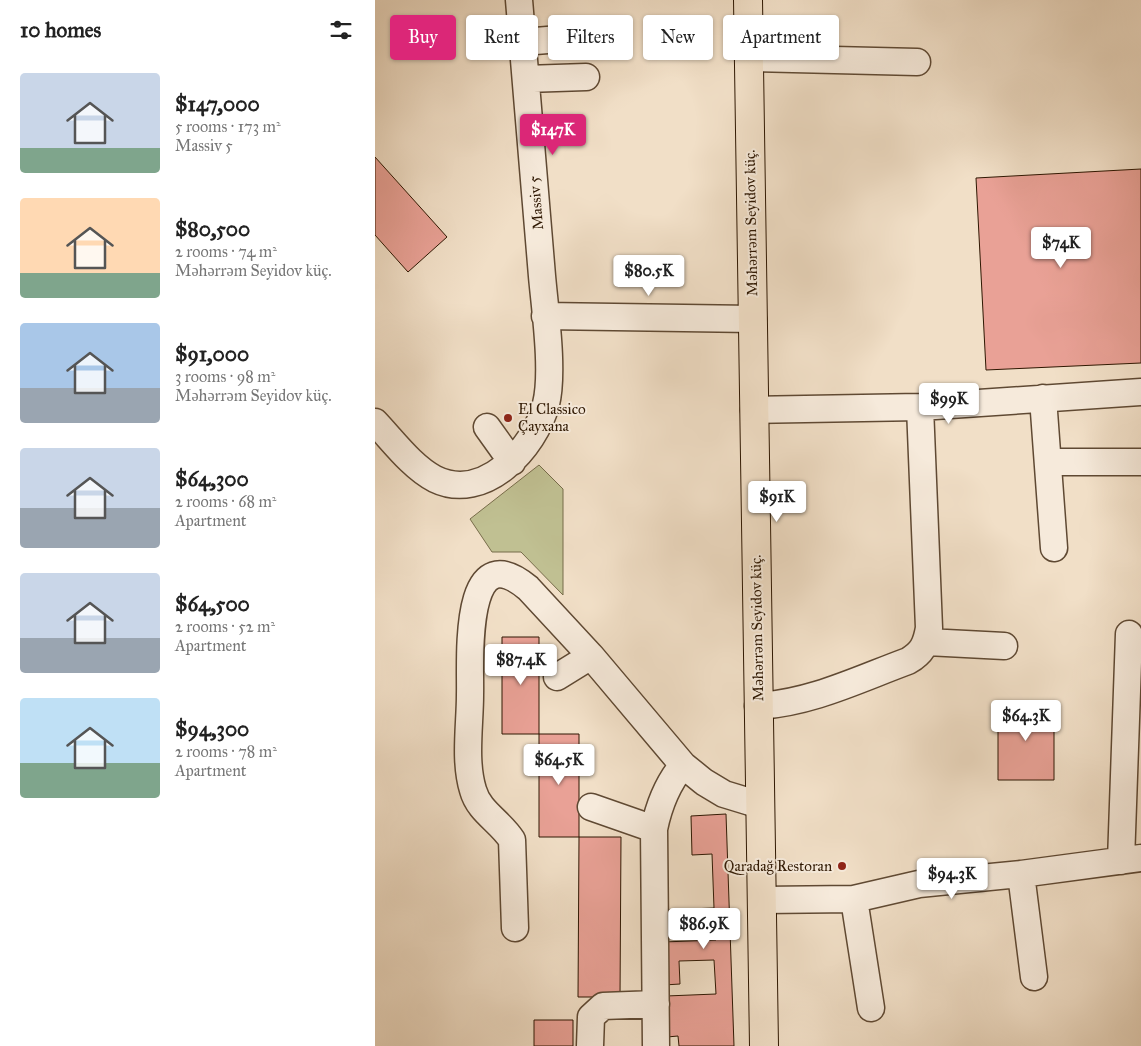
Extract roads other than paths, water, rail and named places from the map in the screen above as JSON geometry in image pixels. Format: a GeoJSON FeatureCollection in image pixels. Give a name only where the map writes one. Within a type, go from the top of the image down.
{"type":"FeatureCollection","features":[{"type":"Feature","properties":{"kind":"main road","name":"Məhərrəm Seyidov küç."},"geometry":{"type":"LineString","coordinates":[[748,0],[748,15]]}},
{"type":"Feature","properties":{"kind":"main road","name":"Məhərrəm Seyidov küç."},"geometry":{"type":"LineString","coordinates":[[749,60],[764,1046]]}},
{"type":"Feature","properties":{"kind":"street","name":"Massiv 5"},"geometry":{"type":"LineString","coordinates":[[519,0],[520,15]]}},
{"type":"Feature","properties":{"kind":"street","name":"Massiv 5"},"geometry":{"type":"LineString","coordinates":[[375,422],[418,467],[448,484],[461,485],[476,483],[512,462],[526,445],[539,424],[546,404],[549,380],[524,60]]}},
{"type":"Feature","properties":{"kind":"street"},"geometry":{"type":"LineString","coordinates":[[833,60],[917,62]]}},
{"type":"Feature","properties":{"kind":"street"},"geometry":{"type":"LineString","coordinates":[[526,78],[586,77]]}},
{"type":"Feature","properties":{"kind":"street"},"geometry":{"type":"LineString","coordinates":[[545,316],[753,319]]}},
{"type":"Feature","properties":{"kind":"street"},"geometry":{"type":"LineString","coordinates":[[754,410],[920,407],[1141,392]]}},
{"type":"Feature","properties":{"kind":"street"},"geometry":{"type":"LineString","coordinates":[[1043,398],[1054,548]]}},
{"type":"Feature","properties":{"kind":"street"},"geometry":{"type":"LineString","coordinates":[[758,706],[806,699],[908,661],[920,654],[927,642],[929,628],[920,407]]}},
{"type":"Feature","properties":{"kind":"street"},"geometry":{"type":"LineString","coordinates":[[487,427],[512,462]]}},
{"type":"Feature","properties":{"kind":"street"},"geometry":{"type":"LineString","coordinates":[[1048,462],[1141,462]]}},
{"type":"Feature","properties":{"kind":"street"},"geometry":{"type":"LineString","coordinates":[[515,928],[512,840],[507,831],[476,801],[469,775],[472,618],[479,590],[486,581],[495,576],[517,579],[591,656],[683,765],[704,782],[724,794],[760,805]]}},
{"type":"Feature","properties":{"kind":"street"},"geometry":{"type":"LineString","coordinates":[[762,900],[854,899],[919,884],[1021,874],[1131,859],[1129,634]]}},
{"type":"Feature","properties":{"kind":"street"},"geometry":{"type":"LineString","coordinates":[[927,642],[1004,646]]}},
{"type":"Feature","properties":{"kind":"street"},"geometry":{"type":"LineString","coordinates":[[557,677],[591,656]]}},
{"type":"Feature","properties":{"kind":"street"},"geometry":{"type":"LineString","coordinates":[[657,1046],[654,829],[663,796],[671,779],[683,765]]}},
{"type":"Feature","properties":{"kind":"street"},"geometry":{"type":"LineString","coordinates":[[591,807],[654,829]]}},
{"type":"Feature","properties":{"kind":"street"},"geometry":{"type":"LineString","coordinates":[[1021,874],[1034,977]]}},
{"type":"Feature","properties":{"kind":"street"},"geometry":{"type":"LineString","coordinates":[[854,899],[871,1008]]}},
{"type":"Feature","properties":{"kind":"street"},"geometry":{"type":"LineString","coordinates":[[590,1046],[591,1017],[603,1006],[656,1004]]}},
{"type":"Feature","properties":{"kind":"place","name":"El Classico Çayxana"},"geometry":{"type":"Point","coordinates":[508,418]}},
{"type":"Feature","properties":{"kind":"place","name":"Qaradağ Restoran"},"geometry":{"type":"Point","coordinates":[842,866]}}]}
